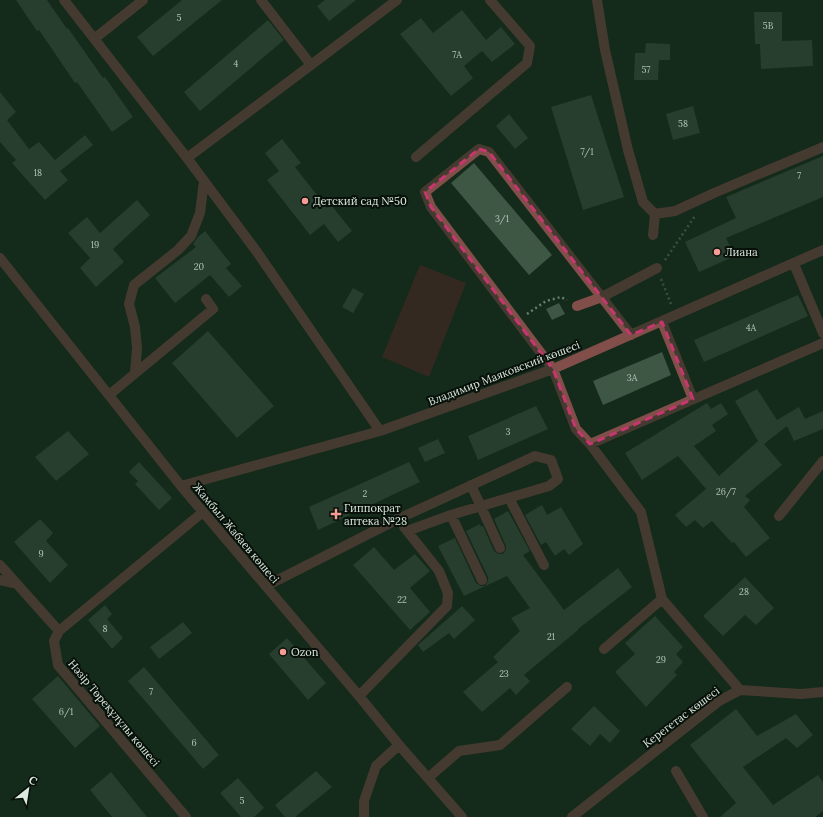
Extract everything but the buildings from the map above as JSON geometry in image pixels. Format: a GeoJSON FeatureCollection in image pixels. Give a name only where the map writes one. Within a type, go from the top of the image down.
{"type":"FeatureCollection","features":[{"type":"Feature","properties":{"kind":"street"},"geometry":{"type":"LineString","coordinates":[[64,0],[187,158],[257,252],[380,431]]}},
{"type":"Feature","properties":{"kind":"street"},"geometry":{"type":"LineString","coordinates":[[94,39],[144,0]]}},
{"type":"Feature","properties":{"kind":"street"},"geometry":{"type":"LineString","coordinates":[[261,0],[311,65]]}},
{"type":"Feature","properties":{"kind":"street"},"geometry":{"type":"LineString","coordinates":[[187,158],[397,0]]}},
{"type":"Feature","properties":{"kind":"street"},"geometry":{"type":"LineString","coordinates":[[416,157],[527,63],[530,46],[490,0]]}},
{"type":"Feature","properties":{"kind":"street"},"geometry":{"type":"LineString","coordinates":[[597,0],[605,50],[628,150],[643,202],[655,214]]}},
{"type":"Feature","properties":{"kind":"street"},"geometry":{"type":"LineString","coordinates":[[655,214],[675,211],[823,147]]}},
{"type":"Feature","properties":{"kind":"street"},"geometry":{"type":"LineString","coordinates":[[631,335],[489,152],[479,149],[425,192],[431,207],[553,369],[576,428],[590,444],[641,512],[662,599],[740,690],[801,694],[823,692]]}},
{"type":"Feature","properties":{"kind":"street"},"geometry":{"type":"LineString","coordinates":[[135,374],[137,348],[135,327],[129,304],[131,293],[134,285],[178,250],[191,236],[200,212],[204,181]]}},
{"type":"Feature","properties":{"kind":"street"},"geometry":{"type":"LineString","coordinates":[[653,235],[655,214]]}},
{"type":"Feature","properties":{"kind":"street","name":"Владимир Маяковский көшесі"},"geometry":{"type":"LineString","coordinates":[[181,486],[380,431],[553,369],[823,250]]}},
{"type":"Feature","properties":{"kind":"street","name":"Жамбыл Жабаев көшесі"},"geometry":{"type":"LineString","coordinates":[[0,258],[181,486],[359,696],[399,746],[462,817]]}},
{"type":"Feature","properties":{"kind":"street"},"geometry":{"type":"LineString","coordinates":[[794,264],[823,333]]}},
{"type":"Feature","properties":{"kind":"street"},"geometry":{"type":"LineString","coordinates":[[577,306],[602,297],[657,268]]}},
{"type":"Feature","properties":{"kind":"street"},"geometry":{"type":"LineString","coordinates":[[109,395],[213,309],[206,299]]}},
{"type":"Feature","properties":{"kind":"street"},"geometry":{"type":"LineString","coordinates":[[662,322],[693,399]]}},
{"type":"Feature","properties":{"kind":"street"},"geometry":{"type":"LineString","coordinates":[[590,444],[823,343]]}},
{"type":"Feature","properties":{"kind":"street"},"geometry":{"type":"LineString","coordinates":[[266,586],[398,519],[535,456],[551,460],[558,479],[549,486],[451,515],[407,531]]}},
{"type":"Feature","properties":{"kind":"street"},"geometry":{"type":"LineString","coordinates":[[779,516],[823,460]]}},
{"type":"Feature","properties":{"kind":"street"},"geometry":{"type":"LineString","coordinates":[[471,485],[500,548]]}},
{"type":"Feature","properties":{"kind":"street"},"geometry":{"type":"LineString","coordinates":[[509,498],[544,566]]}},
{"type":"Feature","properties":{"kind":"street"},"geometry":{"type":"LineString","coordinates":[[0,565],[59,631],[203,512]]}},
{"type":"Feature","properties":{"kind":"street"},"geometry":{"type":"LineString","coordinates":[[451,515],[482,580]]}},
{"type":"Feature","properties":{"kind":"street"},"geometry":{"type":"LineString","coordinates":[[359,696],[447,606],[448,593],[439,571],[398,519]]}},
{"type":"Feature","properties":{"kind":"street"},"geometry":{"type":"LineString","coordinates":[[0,580],[17,584]]}},
{"type":"Feature","properties":{"kind":"street"},"geometry":{"type":"LineString","coordinates":[[604,649],[662,599]]}},
{"type":"Feature","properties":{"kind":"street","name":"Нәзір Төреқұлұлы көшесі"},"geometry":{"type":"LineString","coordinates":[[59,631],[54,640],[58,665],[186,817]]}},
{"type":"Feature","properties":{"kind":"street"},"geometry":{"type":"LineString","coordinates":[[428,778],[460,751],[500,745],[567,687]]}},
{"type":"Feature","properties":{"kind":"street","name":"Керегетас көшесі"},"geometry":{"type":"LineString","coordinates":[[572,817],[719,701],[740,690]]}},
{"type":"Feature","properties":{"kind":"street"},"geometry":{"type":"LineString","coordinates":[[364,817],[364,801],[376,766],[399,746]]}},
{"type":"Feature","properties":{"kind":"street"},"geometry":{"type":"LineString","coordinates":[[676,772],[703,817]]}},
{"type":"Feature","properties":{"kind":"path"},"geometry":{"type":"LineString","coordinates":[[670,303],[657,268],[668,256],[676,242],[699,211]]}},
{"type":"Feature","properties":{"kind":"path"},"geometry":{"type":"LineString","coordinates":[[517,321],[546,301],[561,297],[577,306]]}},
{"type":"Feature","properties":{"kind":"highlighted area"},"geometry":{"type":"Polygon","coordinates":[[[479,149],[489,152],[631,335],[662,322],[693,399],[590,444],[576,429],[553,369],[431,207],[425,192],[479,149]]]}},
{"type":"Feature","properties":{"kind":"shaded area"},"geometry":{"type":"Polygon","coordinates":[[[420,265],[466,283],[429,377],[382,357],[420,265]]]}},
{"type":"Feature","properties":{"kind":"place","name":"Детский сад №50"},"geometry":{"type":"Point","coordinates":[305,201]}},
{"type":"Feature","properties":{"kind":"place","name":"Лиана"},"geometry":{"type":"Point","coordinates":[717,252]}},
{"type":"Feature","properties":{"kind":"place","name":"Гиппократ аптека №28"},"geometry":{"type":"Point","coordinates":[336,514]}},
{"type":"Feature","properties":{"kind":"place","name":"Ozon"},"geometry":{"type":"Point","coordinates":[283,652]}}]}
